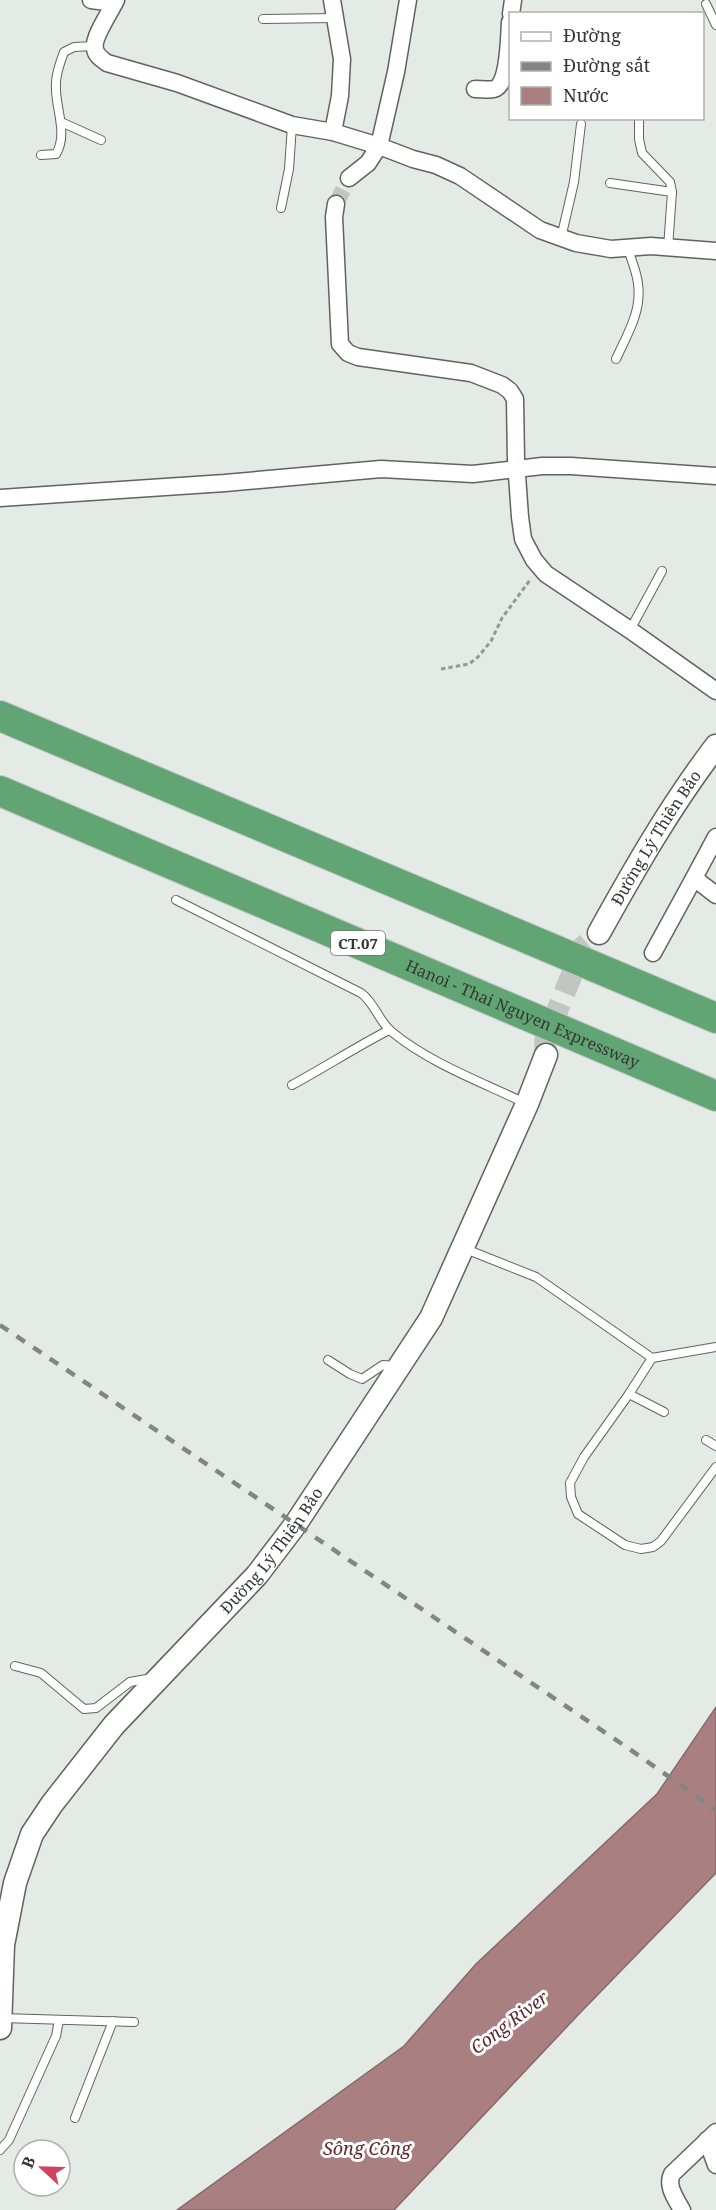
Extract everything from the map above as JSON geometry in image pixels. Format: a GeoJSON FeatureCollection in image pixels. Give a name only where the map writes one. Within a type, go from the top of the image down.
{"type":"FeatureCollection","features":[{"type":"Feature","properties":{"kind":"highway"},"geometry":{"type":"LineString","coordinates":[[0,716],[716,1018]]}},
{"type":"Feature","properties":{"kind":"highway","name":"Hanoi - Thai Nguyen Expressway"},"geometry":{"type":"LineString","coordinates":[[0,791],[716,1096]]}},
{"type":"Feature","properties":{"kind":"main road","name":"Đường Lý Thiên Bảo"},"geometry":{"type":"LineString","coordinates":[[599,933],[640,858],[691,779],[716,746]]}},
{"type":"Feature","properties":{"kind":"main road","name":"Đường Lý Thiên Bảo"},"geometry":{"type":"LineString","coordinates":[[1,2023],[1,1945],[15,1883],[32,1834],[52,1804],[114,1725],[256,1575],[295,1525],[431,1318],[527,1104],[546,1055]]}},
{"type":"Feature","properties":{"kind":"street"},"geometry":{"type":"LineString","coordinates":[[91,0],[115,2],[94,46],[95,52],[107,63],[177,83],[292,125],[333,132],[436,165],[460,176],[540,230],[561,238],[611,249],[651,246],[716,252]]}},
{"type":"Feature","properties":{"kind":"street"},"geometry":{"type":"LineString","coordinates":[[332,0],[342,59],[340,96],[333,132]]}},
{"type":"Feature","properties":{"kind":"street"},"geometry":{"type":"LineString","coordinates":[[349,178],[368,163],[379,146],[396,72],[408,0]]}},
{"type":"Feature","properties":{"kind":"street"},"geometry":{"type":"LineString","coordinates":[[475,88],[494,89],[500,86],[505,76],[509,33]]}},
{"type":"Feature","properties":{"kind":"street"},"geometry":{"type":"LineString","coordinates":[[336,204],[334,217],[340,344],[358,357],[471,373],[502,385],[510,391],[515,399],[517,470],[523,539],[540,566],[546,574],[716,691]]}},
{"type":"Feature","properties":{"kind":"street"},"geometry":{"type":"LineString","coordinates":[[0,498],[225,483],[381,469],[473,474],[542,466],[571,466],[716,476]]}},
{"type":"Feature","properties":{"kind":"street"},"geometry":{"type":"LineString","coordinates":[[653,953],[716,837]]}},
{"type":"Feature","properties":{"kind":"street"},"geometry":{"type":"LineString","coordinates":[[694,878],[716,895]]}},
{"type":"Feature","properties":{"kind":"street"},"geometry":{"type":"LineString","coordinates":[[712,2136],[716,2165]]}},
{"type":"Feature","properties":{"kind":"street"},"geometry":{"type":"LineString","coordinates":[[682,2210],[669,2179],[712,2136]]}},
{"type":"Feature","properties":{"kind":"lane"},"geometry":{"type":"LineString","coordinates":[[706,4],[716,25]]}},
{"type":"Feature","properties":{"kind":"lane"},"geometry":{"type":"LineString","coordinates":[[263,19],[335,18]]}},
{"type":"Feature","properties":{"kind":"lane"},"geometry":{"type":"LineString","coordinates":[[41,155],[56,154],[59,149],[61,122],[56,89],[57,75],[64,52],[74,47],[94,46]]}},
{"type":"Feature","properties":{"kind":"lane"},"geometry":{"type":"LineString","coordinates":[[639,120],[642,153],[670,182],[672,192],[668,248]]}},
{"type":"Feature","properties":{"kind":"lane"},"geometry":{"type":"LineString","coordinates":[[61,122],[101,140]]}},
{"type":"Feature","properties":{"kind":"lane"},"geometry":{"type":"LineString","coordinates":[[561,238],[574,183],[581,124]]}},
{"type":"Feature","properties":{"kind":"lane"},"geometry":{"type":"LineString","coordinates":[[281,208],[289,169],[292,125]]}},
{"type":"Feature","properties":{"kind":"lane"},"geometry":{"type":"LineString","coordinates":[[610,183],[672,192]]}},
{"type":"Feature","properties":{"kind":"lane"},"geometry":{"type":"LineString","coordinates":[[616,359],[635,317],[639,300],[638,282],[628,248]]}},
{"type":"Feature","properties":{"kind":"lane"},"geometry":{"type":"LineString","coordinates":[[630,630],[662,572]]}},
{"type":"Feature","properties":{"kind":"lane"},"geometry":{"type":"LineString","coordinates":[[176,900],[361,993],[368,999],[389,1030],[430,1057],[527,1104]]}},
{"type":"Feature","properties":{"kind":"lane"},"geometry":{"type":"LineString","coordinates":[[292,1085],[389,1030]]}},
{"type":"Feature","properties":{"kind":"lane"},"geometry":{"type":"LineString","coordinates":[[462,1248],[536,1277],[652,1358],[716,1347]]}},
{"type":"Feature","properties":{"kind":"lane"},"geometry":{"type":"LineString","coordinates":[[652,1358],[584,1457],[570,1483],[571,1497],[578,1514],[625,1545],[641,1549],[653,1547],[661,1541],[716,1467]]}},
{"type":"Feature","properties":{"kind":"lane"},"geometry":{"type":"LineString","coordinates":[[328,1360],[362,1379],[383,1365],[399,1366]]}},
{"type":"Feature","properties":{"kind":"lane"},"geometry":{"type":"LineString","coordinates":[[629,1394],[664,1412]]}},
{"type":"Feature","properties":{"kind":"lane"},"geometry":{"type":"LineString","coordinates":[[706,1440],[716,1446]]}},
{"type":"Feature","properties":{"kind":"lane"},"geometry":{"type":"LineString","coordinates":[[15,1666],[41,1673],[84,1709],[96,1708],[130,1682],[161,1676]]}},
{"type":"Feature","properties":{"kind":"lane"},"geometry":{"type":"LineString","coordinates":[[1,2023],[59,2020],[134,2022]]}},
{"type":"Feature","properties":{"kind":"lane"},"geometry":{"type":"LineString","coordinates":[[0,2150],[14,2130],[56,2036],[59,2020]]}},
{"type":"Feature","properties":{"kind":"lane"},"geometry":{"type":"LineString","coordinates":[[75,2118],[113,2021]]}},
{"type":"Feature","properties":{"kind":"path"},"geometry":{"type":"LineString","coordinates":[[441,669],[469,664],[478,657],[491,641],[502,618],[540,566]]}},
{"type":"Feature","properties":{"kind":"water","name":"Sông Công"},"geometry":{"type":"Polygon","coordinates":[[[716,1707],[716,1873],[394,2210],[177,2210],[404,2046],[476,1964],[657,1794],[716,1707]]]}},
{"type":"Feature","properties":{"kind":"tunnel"},"geometry":{"type":"LineString","coordinates":[[336,204],[349,178]]}},
{"type":"Feature","properties":{"kind":"tunnel"},"geometry":{"type":"LineString","coordinates":[[546,1055],[545,1041],[583,947],[599,933]]}},
{"type":"Feature","properties":{"kind":"railway"},"geometry":{"type":"LineString","coordinates":[[0,1325],[628,1748],[716,1810]]}},
{"type":"Feature","properties":{"kind":"water label","name":"Cong River"},"geometry":{"type":"Point","coordinates":[509,2022]}}]}
